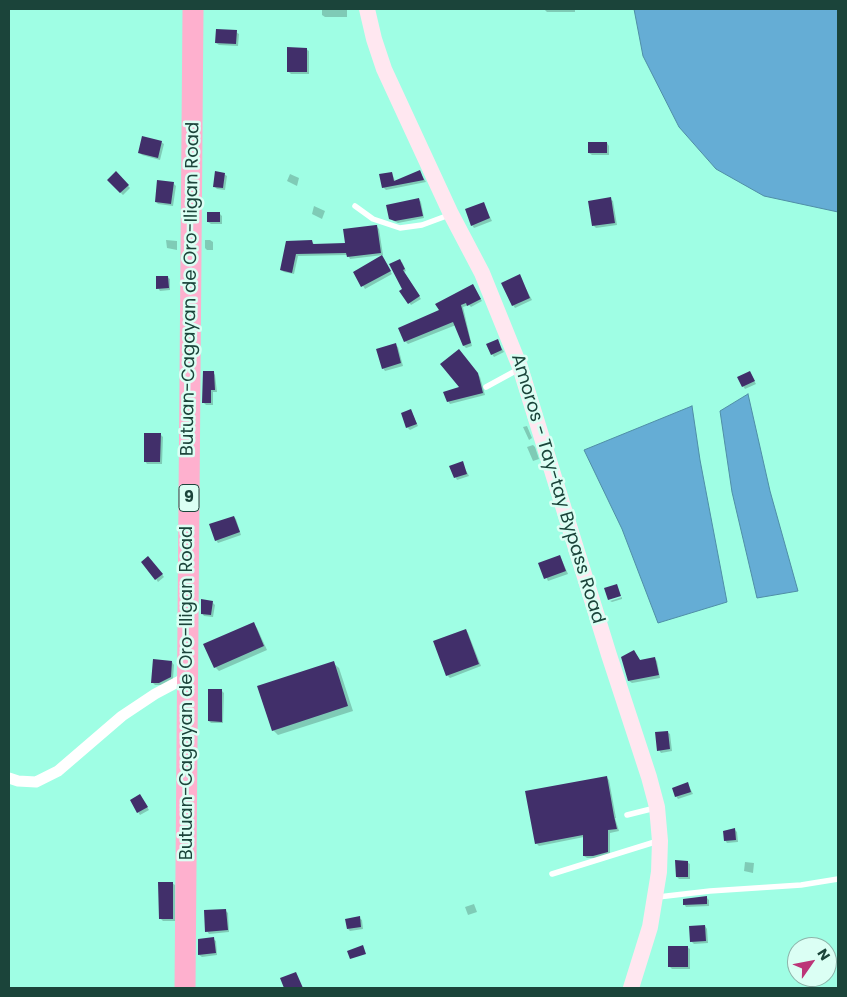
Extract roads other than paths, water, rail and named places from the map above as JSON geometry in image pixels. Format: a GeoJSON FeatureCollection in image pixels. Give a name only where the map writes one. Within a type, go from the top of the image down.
{"type":"FeatureCollection","features":[{"type":"Feature","properties":{"kind":"highway","name":"Butuan-Cagayan de Oro-Iligan Road"},"geometry":{"type":"LineString","coordinates":[[185,988],[193,9]]}},
{"type":"Feature","properties":{"kind":"street","name":"Amoros - Tay-tay Bypass Road"},"geometry":{"type":"LineString","coordinates":[[366,9],[384,69],[451,214],[482,272],[520,368],[657,807],[660,841],[659,872],[650,927],[632,988]]}},
{"type":"Feature","properties":{"kind":"street"},"geometry":{"type":"LineString","coordinates":[[9,778],[18,781],[36,782],[58,771],[122,716],[155,694],[187,677]]}},
{"type":"Feature","properties":{"kind":"lane"},"geometry":{"type":"LineString","coordinates":[[355,206],[372,219],[400,228],[422,225],[451,214]]}},
{"type":"Feature","properties":{"kind":"lane"},"geometry":{"type":"LineString","coordinates":[[486,387],[520,368]]}},
{"type":"Feature","properties":{"kind":"lane"},"geometry":{"type":"LineString","coordinates":[[627,816],[657,807]]}},
{"type":"Feature","properties":{"kind":"lane"},"geometry":{"type":"LineString","coordinates":[[552,874],[660,841]]}},
{"type":"Feature","properties":{"kind":"lane"},"geometry":{"type":"LineString","coordinates":[[655,898],[801,885],[838,879]]}},
{"type":"Feature","properties":{"kind":"water"},"geometry":{"type":"Polygon","coordinates":[[[634,9],[838,9],[838,212],[764,196],[716,169],[679,127],[643,56],[634,9]]]}},
{"type":"Feature","properties":{"kind":"water"},"geometry":{"type":"Polygon","coordinates":[[[748,394],[770,491],[798,591],[757,598],[732,492],[720,411],[748,394]]]}},
{"type":"Feature","properties":{"kind":"water"},"geometry":{"type":"Polygon","coordinates":[[[692,406],[700,460],[727,602],[658,623],[622,529],[584,450],[692,406]]]}}]}
